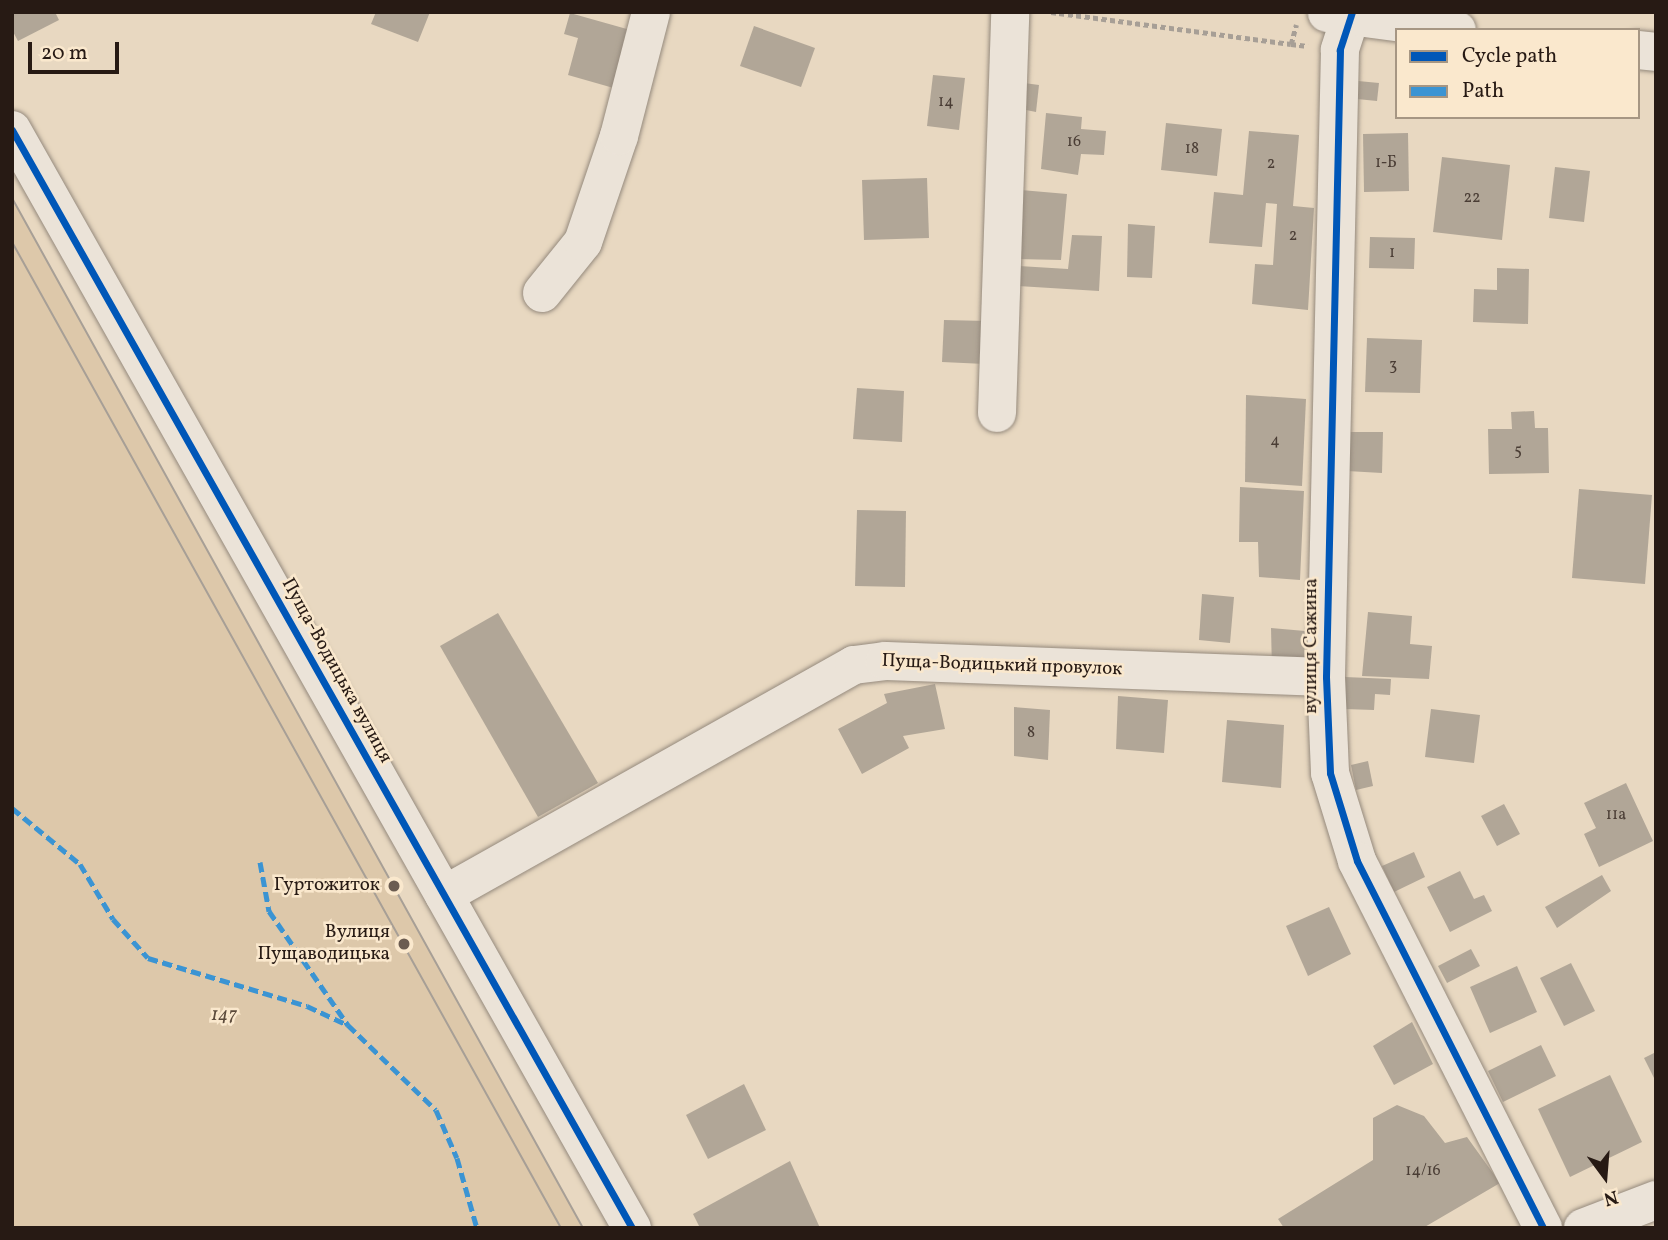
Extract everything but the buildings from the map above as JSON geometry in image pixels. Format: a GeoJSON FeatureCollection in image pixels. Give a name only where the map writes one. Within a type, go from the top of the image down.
{"type":"FeatureCollection","features":[{"type":"Feature","properties":{"kind":"street"},"geometry":{"type":"LineString","coordinates":[[542,293],[583,242],[619,136],[651,12]]}},
{"type":"Feature","properties":{"kind":"street"},"geometry":{"type":"LineString","coordinates":[[997,413],[1010,12]]}},
{"type":"Feature","properties":{"kind":"street"},"geometry":{"type":"LineString","coordinates":[[1342,14],[1443,28]]}},
{"type":"Feature","properties":{"kind":"street","name":"вулиця Сажина"},"geometry":{"type":"LineString","coordinates":[[1342,14],[1326,677],[1330,773],[1357,861],[1543,1228]]}},
{"type":"Feature","properties":{"kind":"street","name":"Пуща-Водицька вулиця"},"geometry":{"type":"LineString","coordinates":[[12,130],[632,1228]]}},
{"type":"Feature","properties":{"kind":"street","name":"Пуща-Водицький провулок"},"geometry":{"type":"LineString","coordinates":[[444,895],[854,665],[885,661],[1326,677]]}},
{"type":"Feature","properties":{"kind":"street"},"geometry":{"type":"LineString","coordinates":[[1583,1228],[1656,1200]]}},
{"type":"Feature","properties":{"kind":"path"},"geometry":{"type":"LineString","coordinates":[[1051,12],[1291,44],[1299,12]]}},
{"type":"Feature","properties":{"kind":"green space","name":"147"},"geometry":{"type":"Polygon","coordinates":[[[12,198],[351,809],[583,1228],[12,1228],[12,198]]]}},
{"type":"Feature","properties":{"kind":"tram line"},"geometry":{"type":"LineString","coordinates":[[12,198],[583,1228]]}},
{"type":"Feature","properties":{"kind":"tram line"},"geometry":{"type":"LineString","coordinates":[[12,242],[561,1228]]}},
{"type":"Feature","properties":{"kind":"marked path"},"geometry":{"type":"LineString","coordinates":[[12,808],[80,864],[113,919],[148,958],[307,1006],[348,1025],[436,1110],[457,1158],[477,1228]]}},
{"type":"Feature","properties":{"kind":"marked path"},"geometry":{"type":"LineString","coordinates":[[260,862],[269,911],[348,1025]]}},
{"type":"Feature","properties":{"kind":"cycle path"},"geometry":{"type":"LineString","coordinates":[[1352,12],[1340,50],[1326,677],[1330,773],[1357,861],[1543,1228]]}},
{"type":"Feature","properties":{"kind":"cycle path"},"geometry":{"type":"LineString","coordinates":[[12,130],[632,1228]]}},
{"type":"Feature","properties":{"kind":"place","name":"Гуртожиток"},"geometry":{"type":"Point","coordinates":[394,886]}},
{"type":"Feature","properties":{"kind":"place","name":"Вулиця Пущаводицька"},"geometry":{"type":"Point","coordinates":[404,944]}}]}
